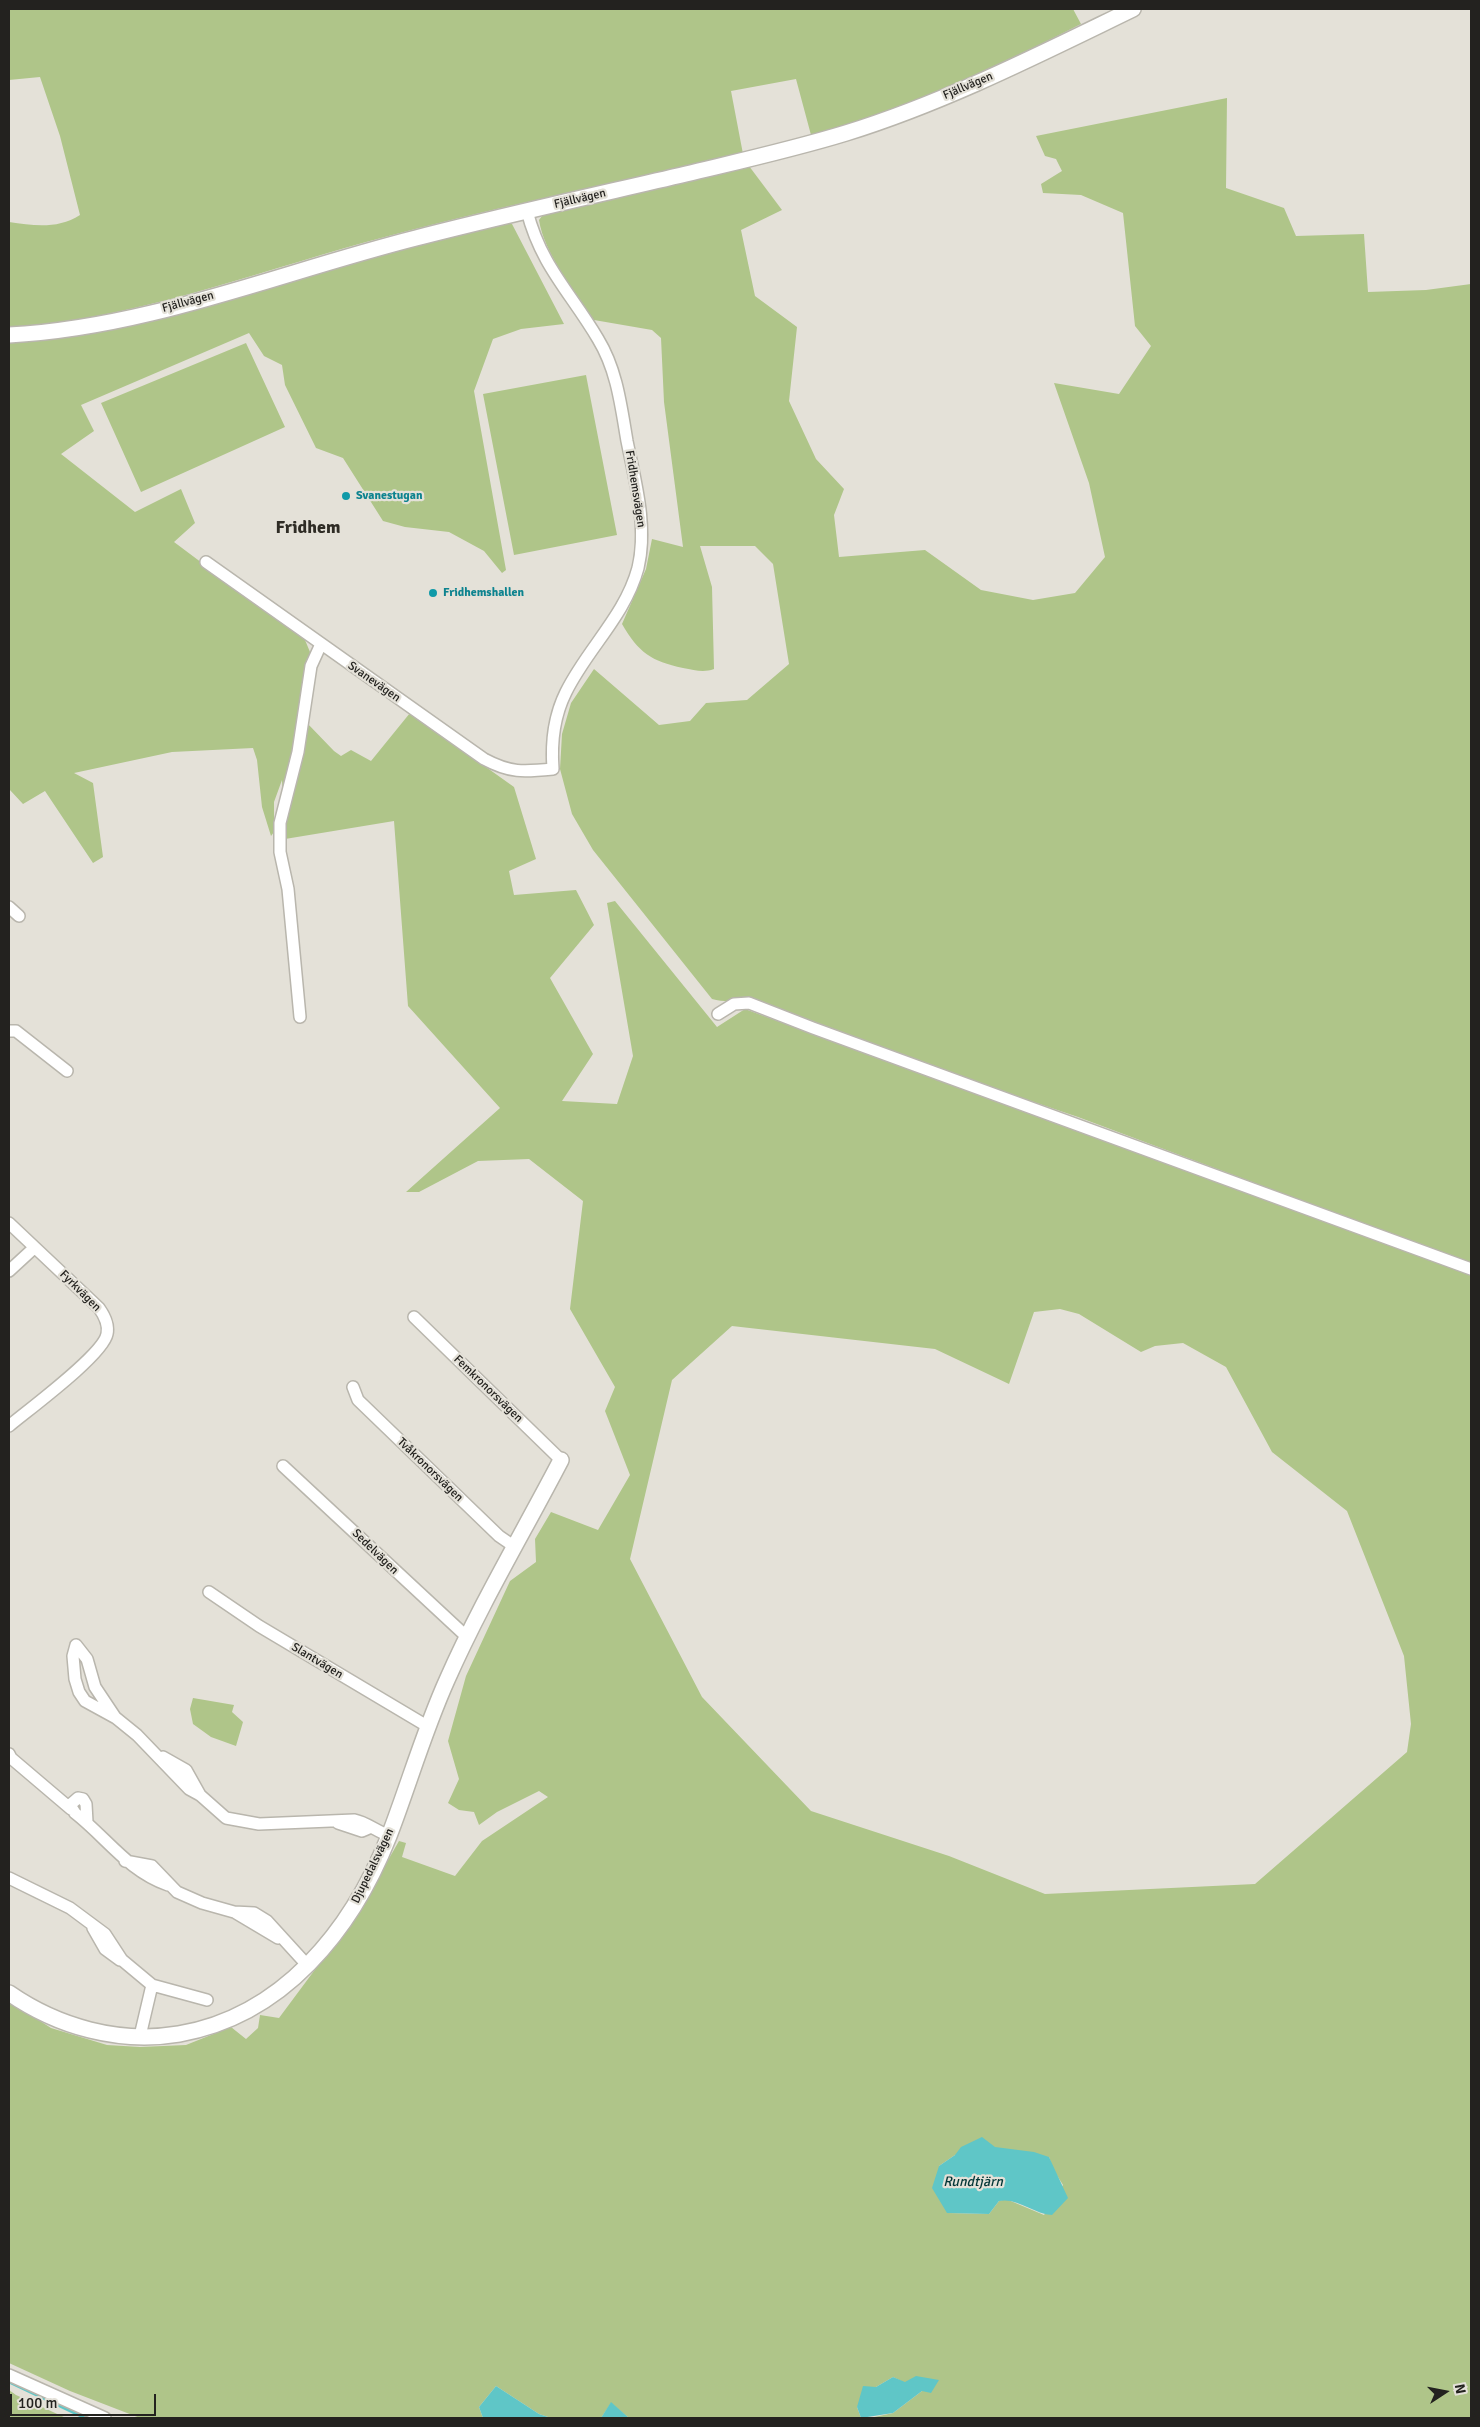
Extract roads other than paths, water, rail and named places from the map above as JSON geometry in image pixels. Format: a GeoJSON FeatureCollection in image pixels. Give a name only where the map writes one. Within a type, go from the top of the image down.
{"type":"FeatureCollection","features":[{"type":"Feature","properties":{"kind":"street","name":"Fjällvägen"},"geometry":{"type":"LineString","coordinates":[[9,335],[57,332],[136,316],[416,238],[754,158],[845,134],[892,118],[1000,72],[1133,9]]}},
{"type":"Feature","properties":{"kind":"street","name":"Fridhemsvägen"},"geometry":{"type":"LineString","coordinates":[[527,211],[537,244],[546,262],[598,339],[608,358],[623,417],[642,532],[638,568],[628,594],[571,684],[557,714],[553,746],[553,769]]}},
{"type":"Feature","properties":{"kind":"street","name":"Svanevägen"},"geometry":{"type":"LineString","coordinates":[[206,562],[453,738],[502,769],[515,772],[553,769]]}},
{"type":"Feature","properties":{"kind":"street"},"geometry":{"type":"LineString","coordinates":[[300,1017],[288,889],[280,852],[280,823],[298,752],[311,666],[321,644]]}},
{"type":"Feature","properties":{"kind":"street"},"geometry":{"type":"LineString","coordinates":[[9,907],[19,916]]}},
{"type":"Feature","properties":{"kind":"street"},"geometry":{"type":"LineString","coordinates":[[718,1014],[734,1004],[749,1003],[1471,1269]]}},
{"type":"Feature","properties":{"kind":"street"},"geometry":{"type":"LineString","coordinates":[[9,1031],[16,1031],[66,1071]]}},
{"type":"Feature","properties":{"kind":"street","name":"Fyrkvägen"},"geometry":{"type":"LineString","coordinates":[[9,1223],[99,1308],[104,1316],[107,1333],[97,1352],[9,1426]]}},
{"type":"Feature","properties":{"kind":"street"},"geometry":{"type":"LineString","coordinates":[[9,1271],[34,1248]]}},
{"type":"Feature","properties":{"kind":"street","name":"Femkronorsvägen"},"geometry":{"type":"LineString","coordinates":[[414,1317],[561,1460]]}},
{"type":"Feature","properties":{"kind":"street","name":"Tvåkronorsvägen"},"geometry":{"type":"LineString","coordinates":[[353,1387],[358,1400],[499,1536],[516,1547]]}},
{"type":"Feature","properties":{"kind":"street","name":"Djupedalsvägen"},"geometry":{"type":"LineString","coordinates":[[9,1993],[28,2006],[68,2025],[90,2031],[140,2036],[191,2032],[236,2017],[267,2000],[308,1966],[342,1925],[356,1904],[389,1836],[428,1726],[467,1637],[561,1460]]}},
{"type":"Feature","properties":{"kind":"street","name":"Sedelvägen"},"geometry":{"type":"LineString","coordinates":[[283,1466],[467,1637]]}},
{"type":"Feature","properties":{"kind":"street","name":"Slantvägen"},"geometry":{"type":"LineString","coordinates":[[209,1592],[259,1626],[428,1726]]}},
{"type":"Feature","properties":{"kind":"street"},"geometry":{"type":"LineString","coordinates":[[116,1718],[95,1708],[82,1696],[75,1679],[73,1656],[76,1645],[87,1659],[96,1687],[116,1718],[153,1751],[189,1789],[200,1795],[226,1818],[258,1824],[335,1822],[351,1829],[362,1831],[369,1828],[389,1836]]}},
{"type":"Feature","properties":{"kind":"street"},"geometry":{"type":"LineString","coordinates":[[82,1696],[89,1688],[96,1687]]}},
{"type":"Feature","properties":{"kind":"street"},"geometry":{"type":"LineString","coordinates":[[9,1754],[10,1758],[71,1808],[72,1801],[78,1798],[83,1799],[86,1804],[87,1822],[125,1860],[151,1879],[202,1903],[234,1912],[282,1940],[308,1966]]}},
{"type":"Feature","properties":{"kind":"street"},"geometry":{"type":"LineString","coordinates":[[9,1878],[70,1908],[93,1928],[105,1949],[122,1960],[152,1985],[207,2000]]}},
{"type":"Feature","properties":{"kind":"street"},"geometry":{"type":"LineString","coordinates":[[140,2036],[152,1985]]}},
{"type":"Feature","properties":{"kind":"street"},"geometry":{"type":"LineString","coordinates":[[9,2376],[105,2418]]}},
{"type":"Feature","properties":{"kind":"water","name":"Rundtjärn"},"geometry":{"type":"Polygon","coordinates":[[[982,2137],[995,2147],[1034,2152],[1049,2157],[1068,2198],[1052,2215],[1006,2200],[999,2201],[989,2214],[947,2213],[932,2188],[939,2166],[955,2155],[961,2147],[982,2137]]]}},
{"type":"Feature","properties":{"kind":"water"},"geometry":{"type":"Polygon","coordinates":[[[916,2376],[939,2380],[931,2393],[922,2391],[893,2413],[861,2418],[857,2407],[863,2386],[876,2387],[893,2377],[905,2382],[916,2376]]]}},
{"type":"Feature","properties":{"kind":"water"},"geometry":{"type":"Polygon","coordinates":[[[496,2386],[539,2414],[551,2418],[483,2418],[479,2407],[496,2386]]]}},
{"type":"Feature","properties":{"kind":"water"},"geometry":{"type":"Polygon","coordinates":[[[611,2402],[629,2418],[601,2418],[611,2402]]]}},
{"type":"Feature","properties":{"kind":"waterway"},"geometry":{"type":"LineString","coordinates":[[9,2382],[85,2418]]}},
{"type":"Feature","properties":{"kind":"place","name":"Svanestugan"},"geometry":{"type":"Point","coordinates":[346,496]}},
{"type":"Feature","properties":{"kind":"place","name":"Fridhemshallen"},"geometry":{"type":"Point","coordinates":[433,593]}},
{"type":"Feature","properties":{"kind":"district","name":"Fridhem"},"geometry":{"type":"Point","coordinates":[308,528]}}]}
